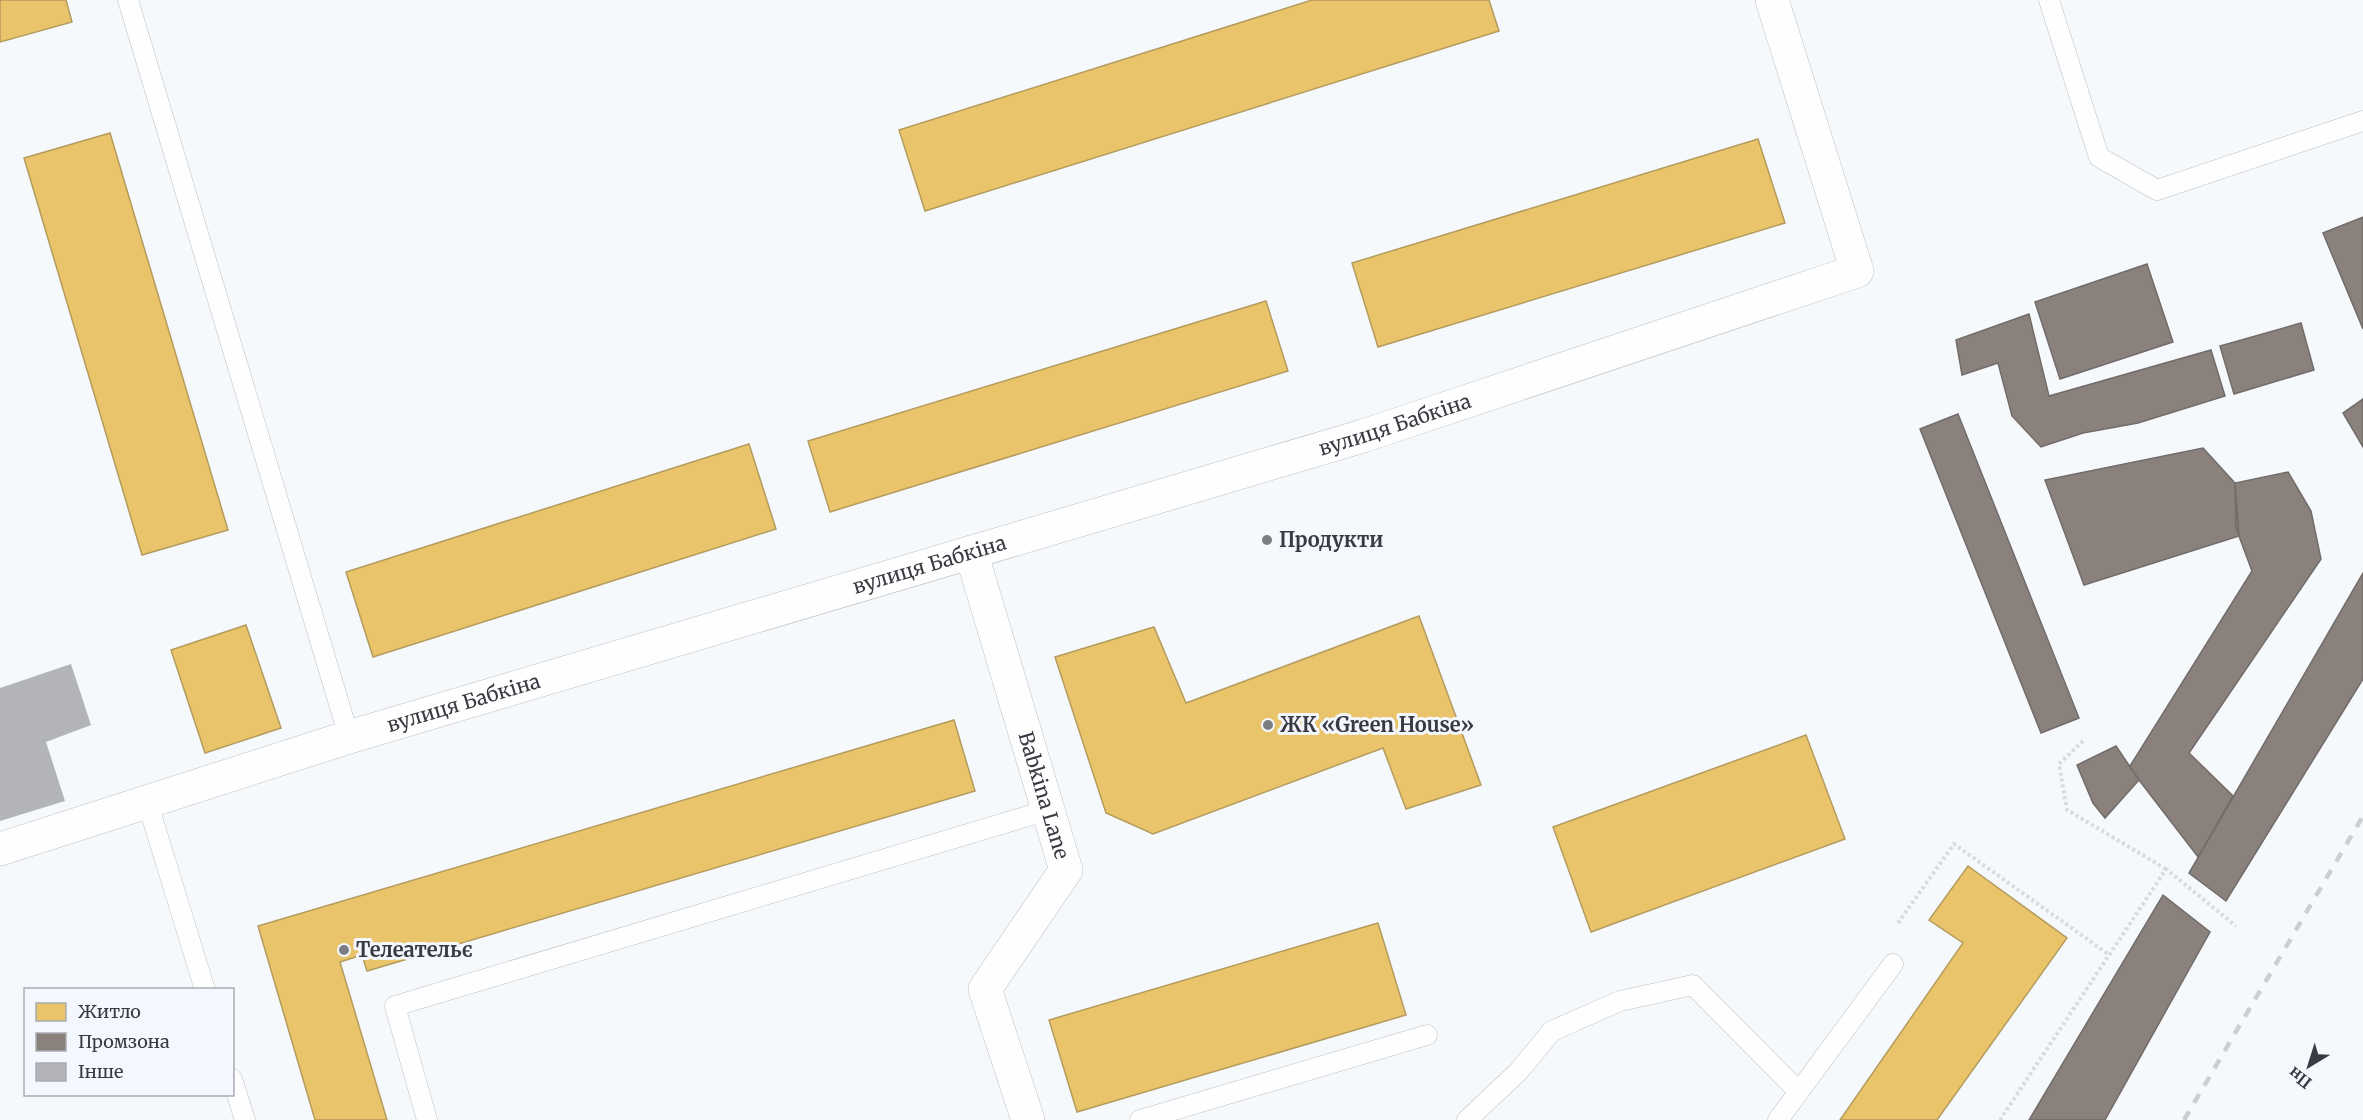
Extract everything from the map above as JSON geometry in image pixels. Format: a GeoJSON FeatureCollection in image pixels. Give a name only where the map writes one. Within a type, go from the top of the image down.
{"type":"FeatureCollection","features":[{"type":"Feature","properties":{"kind":"street","name":"вулиця Бабкіна"},"geometry":{"type":"LineString","coordinates":[[0,849],[349,737],[1362,436],[1857,271],[1772,0]]}},
{"type":"Feature","properties":{"kind":"street","name":"Babkina Lane"},"geometry":{"type":"LineString","coordinates":[[971,552],[1066,870],[985,989],[1028,1120]]}},
{"type":"Feature","properties":{"kind":"lane"},"geometry":{"type":"LineString","coordinates":[[128,0],[349,737]]}},
{"type":"Feature","properties":{"kind":"lane"},"geometry":{"type":"LineString","coordinates":[[2049,0],[2098,157],[2157,190],[2363,121]]}},
{"type":"Feature","properties":{"kind":"lane"},"geometry":{"type":"LineString","coordinates":[[147,801],[204,988]]}},
{"type":"Feature","properties":{"kind":"lane"},"geometry":{"type":"LineString","coordinates":[[427,1120],[395,1006],[1048,810]]}},
{"type":"Feature","properties":{"kind":"lane"},"geometry":{"type":"LineString","coordinates":[[1778,1120],[1893,964]]}},
{"type":"Feature","properties":{"kind":"lane"},"geometry":{"type":"LineString","coordinates":[[1467,1120],[1518,1072],[1552,1032],[1620,1001],[1693,985],[1799,1092]]}},
{"type":"Feature","properties":{"kind":"lane"},"geometry":{"type":"LineString","coordinates":[[1140,1120],[1426,1035]]}},
{"type":"Feature","properties":{"kind":"lane"},"geometry":{"type":"LineString","coordinates":[[234,1085],[245,1120]]}},
{"type":"Feature","properties":{"kind":"path"},"geometry":{"type":"LineString","coordinates":[[2083,741],[2059,764],[2067,810],[2166,869],[2236,926]]}},
{"type":"Feature","properties":{"kind":"path"},"geometry":{"type":"LineString","coordinates":[[1898,923],[1954,844],[2108,954]]}},
{"type":"Feature","properties":{"kind":"path"},"geometry":{"type":"LineString","coordinates":[[2000,1120],[2166,869]]}},
{"type":"Feature","properties":{"kind":"building: Житло"},"geometry":{"type":"Polygon","coordinates":[[[0,0],[66,0],[72,22],[0,42],[0,0]]]}},
{"type":"Feature","properties":{"kind":"building: Житло"},"geometry":{"type":"Polygon","coordinates":[[[1312,0],[1489,0],[1499,31],[925,211],[899,130],[1312,0]]]}},
{"type":"Feature","properties":{"kind":"building: Житло"},"geometry":{"type":"Polygon","coordinates":[[[110,133],[228,530],[142,555],[24,158],[110,133]]]}},
{"type":"Feature","properties":{"kind":"building: Житло"},"geometry":{"type":"Polygon","coordinates":[[[1758,139],[1785,223],[1378,347],[1352,263],[1758,139]]]}},
{"type":"Feature","properties":{"kind":"building: Житло"},"geometry":{"type":"Polygon","coordinates":[[[1266,301],[1288,371],[830,512],[808,441],[1266,301]]]}},
{"type":"Feature","properties":{"kind":"building: Житло"},"geometry":{"type":"Polygon","coordinates":[[[749,444],[776,529],[373,657],[346,572],[749,444]]]}},
{"type":"Feature","properties":{"kind":"building: Житло","name":"ЖК «Green House»"},"geometry":{"type":"Polygon","coordinates":[[[1419,616],[1481,785],[1406,809],[1383,748],[1153,834],[1106,813],[1055,657],[1154,627],[1186,703],[1419,616]]]}},
{"type":"Feature","properties":{"kind":"building: Житло"},"geometry":{"type":"Polygon","coordinates":[[[246,625],[281,728],[205,753],[171,650],[246,625]]]}},
{"type":"Feature","properties":{"kind":"building: Житло"},"geometry":{"type":"Polygon","coordinates":[[[954,720],[975,791],[367,971],[362,955],[340,962],[387,1120],[315,1120],[258,926],[954,720]]]}},
{"type":"Feature","properties":{"kind":"building: Житло"},"geometry":{"type":"Polygon","coordinates":[[[1806,735],[1845,839],[1591,932],[1553,827],[1806,735]]]}},
{"type":"Feature","properties":{"kind":"building: Житло"},"geometry":{"type":"Polygon","coordinates":[[[1968,866],[2067,938],[1937,1120],[1840,1120],[1963,943],[1929,920],[1968,866]]]}},
{"type":"Feature","properties":{"kind":"building: Житло"},"geometry":{"type":"Polygon","coordinates":[[[1378,923],[1406,1015],[1077,1112],[1049,1020],[1378,923]]]}},
{"type":"Feature","properties":{"kind":"building: Промзона"},"geometry":{"type":"Polygon","coordinates":[[[2363,217],[2363,329],[2323,233],[2363,217]]]}},
{"type":"Feature","properties":{"kind":"building: Промзона"},"geometry":{"type":"Polygon","coordinates":[[[2147,264],[2173,342],[2060,379],[2035,302],[2147,264]]]}},
{"type":"Feature","properties":{"kind":"building: Промзона"},"geometry":{"type":"Polygon","coordinates":[[[2029,314],[2049,396],[2211,350],[2225,396],[2138,423],[2083,433],[2041,447],[2012,416],[1998,363],[1962,375],[1956,340],[2029,314]]]}},
{"type":"Feature","properties":{"kind":"building: Промзона"},"geometry":{"type":"Polygon","coordinates":[[[2301,323],[2314,370],[2234,394],[2220,346],[2301,323]]]}},
{"type":"Feature","properties":{"kind":"building: Промзона"},"geometry":{"type":"Polygon","coordinates":[[[2363,399],[2363,447],[2343,413],[2363,399]]]}},
{"type":"Feature","properties":{"kind":"building: Промзона"},"geometry":{"type":"Polygon","coordinates":[[[1958,414],[2079,718],[2041,733],[1920,429],[1958,414]]]}},
{"type":"Feature","properties":{"kind":"building: Промзона"},"geometry":{"type":"Polygon","coordinates":[[[2203,448],[2235,483],[2239,536],[2084,585],[2045,480],[2203,448]]]}},
{"type":"Feature","properties":{"kind":"building: Промзона"},"geometry":{"type":"Polygon","coordinates":[[[2288,472],[2311,511],[2321,559],[2189,753],[2233,796],[2198,857],[2130,766],[2252,571],[2236,528],[2235,483],[2288,472]]]}},
{"type":"Feature","properties":{"kind":"building: Промзона"},"geometry":{"type":"Polygon","coordinates":[[[2363,573],[2363,679],[2226,901],[2189,873],[2363,573]]]}},
{"type":"Feature","properties":{"kind":"building: Промзона"},"geometry":{"type":"Polygon","coordinates":[[[2116,746],[2139,780],[2105,818],[2093,803],[2077,765],[2116,746]]]}},
{"type":"Feature","properties":{"kind":"building: Промзона"},"geometry":{"type":"Polygon","coordinates":[[[2163,895],[2210,932],[2105,1120],[2029,1120],[2163,895]]]}},
{"type":"Feature","properties":{"kind":"building: Інше"},"geometry":{"type":"Polygon","coordinates":[[[71,664],[91,725],[46,742],[65,801],[0,821],[0,688],[71,664]]]}},
{"type":"Feature","properties":{"kind":"railway"},"geometry":{"type":"LineString","coordinates":[[2184,1120],[2363,816]]}},
{"type":"Feature","properties":{"kind":"place","name":"Продукти"},"geometry":{"type":"Point","coordinates":[1267,540]}},
{"type":"Feature","properties":{"kind":"place","name":"ЖК «Green House»"},"geometry":{"type":"Point","coordinates":[1268,725]}},
{"type":"Feature","properties":{"kind":"place","name":"Телеательє"},"geometry":{"type":"Point","coordinates":[344,950]}}]}
